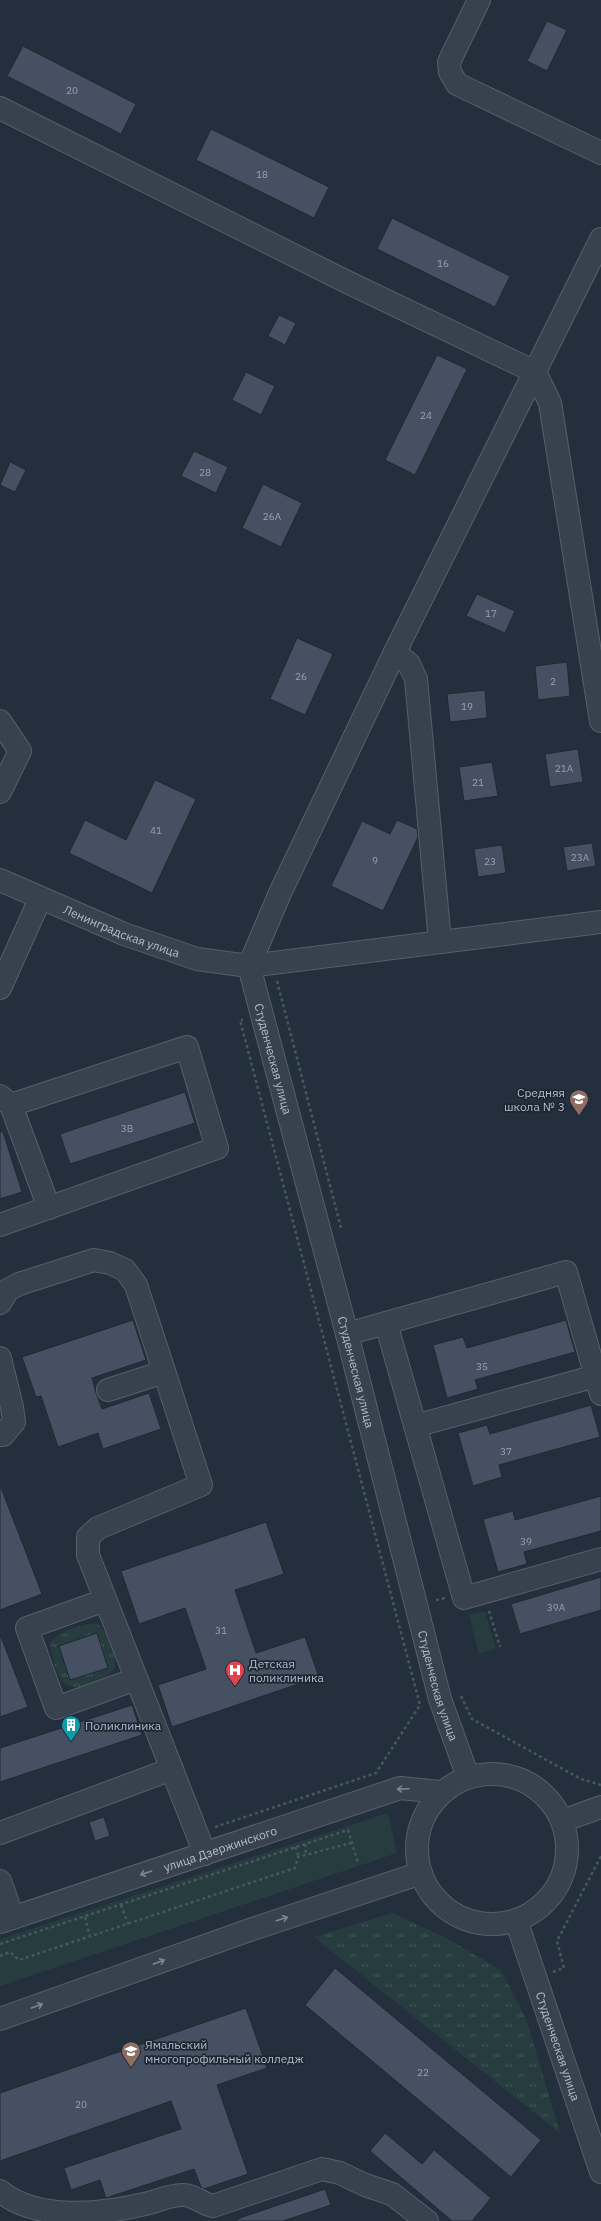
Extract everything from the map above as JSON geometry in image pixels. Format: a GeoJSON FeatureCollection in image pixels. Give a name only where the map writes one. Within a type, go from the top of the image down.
{"type":"FeatureCollection","features":[{"type":"Feature","properties":{"kind":"street"},"geometry":{"type":"LineString","coordinates":[[479,0],[449,62],[450,72],[457,84],[601,153]]}},
{"type":"Feature","properties":{"kind":"street"},"geometry":{"type":"LineString","coordinates":[[0,108],[342,280],[535,372],[550,403],[601,721]]}},
{"type":"Feature","properties":{"kind":"street"},"geometry":{"type":"LineString","coordinates":[[249,966],[280,893],[394,652],[601,240]]}},
{"type":"Feature","properties":{"kind":"street"},"geometry":{"type":"LineString","coordinates":[[394,652],[409,664],[416,679],[440,942]]}},
{"type":"Feature","properties":{"kind":"street"},"geometry":{"type":"LineString","coordinates":[[0,792],[20,751],[2,726]]}},
{"type":"Feature","properties":{"kind":"street","name":"Ленинградская улица"},"geometry":{"type":"LineString","coordinates":[[0,880],[40,899],[124,934],[197,959],[249,966],[601,922]]}},
{"type":"Feature","properties":{"kind":"street"},"geometry":{"type":"LineString","coordinates":[[0,988],[40,899]]}},
{"type":"Feature","properties":{"kind":"street","name":"Студенческая улица"},"geometry":{"type":"LineString","coordinates":[[249,966],[347,1334],[440,1699],[468,1777]]}},
{"type":"Feature","properties":{"kind":"street"},"geometry":{"type":"LineString","coordinates":[[0,1225],[49,1208],[217,1148],[187,1048],[6,1101],[49,1208]]}},
{"type":"Feature","properties":{"kind":"street"},"geometry":{"type":"LineString","coordinates":[[0,1303],[8,1290],[19,1284],[94,1260],[110,1263],[125,1270],[136,1285],[201,1485],[98,1528],[88,1537],[88,1555],[205,1854]]}},
{"type":"Feature","properties":{"kind":"street"},"geometry":{"type":"LineString","coordinates":[[347,1334],[566,1272],[599,1385],[415,1426]]}},
{"type":"Feature","properties":{"kind":"street"},"geometry":{"type":"LineString","coordinates":[[386,1323],[464,1598],[601,1559]]}},
{"type":"Feature","properties":{"kind":"street"},"geometry":{"type":"LineString","coordinates":[[0,1358],[12,1407],[14,1422],[3,1435],[0,1435]]}},
{"type":"Feature","properties":{"kind":"street"},"geometry":{"type":"LineString","coordinates":[[108,1390],[164,1372]]}},
{"type":"Feature","properties":{"kind":"street"},"geometry":{"type":"LineString","coordinates":[[105,1600],[27,1628],[56,1708],[136,1679]]}},
{"type":"Feature","properties":{"kind":"street"},"geometry":{"type":"LineString","coordinates":[[0,1833],[172,1770]]}},
{"type":"Feature","properties":{"kind":"street"},"geometry":{"type":"LineString","coordinates":[[497,1773],[514,1776],[530,1783],[544,1793],[555,1806],[565,1827],[568,1850],[564,1872],[554,1893],[538,1909],[516,1920],[500,1924],[476,1923],[454,1915],[436,1900],[423,1881],[420,1873],[416,1858],[417,1834],[426,1811],[441,1792],[459,1780],[468,1777],[480,1774],[497,1773]]}},
{"type":"Feature","properties":{"kind":"street","name":"улица Дзержинского"},"geometry":{"type":"LineString","coordinates":[[7,1920],[400,1788],[441,1792]]}},
{"type":"Feature","properties":{"kind":"street"},"geometry":{"type":"LineString","coordinates":[[562,1821],[601,1807]]}},
{"type":"Feature","properties":{"kind":"street"},"geometry":{"type":"LineString","coordinates":[[0,2019],[244,1932],[420,1873]]}},
{"type":"Feature","properties":{"kind":"street"},"geometry":{"type":"LineString","coordinates":[[0,1881],[7,1920]]}},
{"type":"Feature","properties":{"kind":"street","name":"Студенческая улица"},"geometry":{"type":"LineString","coordinates":[[516,1920],[601,2172]]}},
{"type":"Feature","properties":{"kind":"street"},"geometry":{"type":"LineString","coordinates":[[0,2190],[7,2199],[20,2210],[36,2216],[53,2219],[107,2214],[182,2194],[203,2204],[213,2206],[322,2169],[340,2173],[365,2185],[392,2194],[428,2221]]}},
{"type":"Feature","properties":{"kind":"path"},"geometry":{"type":"LineString","coordinates":[[197,1834],[376,1772],[420,1705],[240,1020],[285,1010]]}},
{"type":"Feature","properties":{"kind":"path"},"geometry":{"type":"LineString","coordinates":[[484,1593],[500,1647]]}},
{"type":"Feature","properties":{"kind":"path"},"geometry":{"type":"LineString","coordinates":[[460,1694],[472,1719],[581,1779],[601,1785]]}},
{"type":"Feature","properties":{"kind":"path"},"geometry":{"type":"LineString","coordinates":[[0,1944],[348,1830],[358,1863]]}},
{"type":"Feature","properties":{"kind":"path"},"geometry":{"type":"LineString","coordinates":[[298,1857],[351,1843]]}},
{"type":"Feature","properties":{"kind":"path"},"geometry":{"type":"LineString","coordinates":[[298,1857],[308,1854],[304,1844]]}},
{"type":"Feature","properties":{"kind":"path"},"geometry":{"type":"LineString","coordinates":[[0,1956],[10,1952],[19,1960],[295,1868],[298,1857],[295,1847]]}},
{"type":"Feature","properties":{"kind":"path"},"geometry":{"type":"LineString","coordinates":[[536,1979],[564,1968],[557,1941],[601,1856]]}},
{"type":"Feature","properties":{"kind":"path"},"geometry":{"type":"LineString","coordinates":[[121,1905],[128,1924]]}},
{"type":"Feature","properties":{"kind":"path"},"geometry":{"type":"LineString","coordinates":[[85,1916],[90,1937]]}},
{"type":"Feature","properties":{"kind":"green space"},"geometry":{"type":"Polygon","coordinates":[[[485,1611],[496,1649],[479,1654],[469,1615],[485,1611]]]}},
{"type":"Feature","properties":{"kind":"green space"},"geometry":{"type":"Polygon","coordinates":[[[96,1623],[108,1637],[113,1649],[115,1668],[106,1676],[91,1683],[77,1687],[68,1685],[59,1676],[56,1669],[50,1643],[54,1638],[65,1631],[83,1625],[96,1623]]]}},
{"type":"Feature","properties":{"kind":"green space"},"geometry":{"type":"Polygon","coordinates":[[[388,1813],[397,1853],[0,1986],[0,1939],[388,1813]]]}},
{"type":"Feature","properties":{"kind":"green space"},"geometry":{"type":"Polygon","coordinates":[[[392,1913],[446,1938],[501,1970],[527,2021],[560,2133],[314,1937],[392,1913]]]}},
{"type":"Feature","properties":{"kind":"building"},"geometry":{"type":"Polygon","coordinates":[[[547,21],[567,30],[547,71],[527,61],[547,21]]]}},
{"type":"Feature","properties":{"kind":"building"},"geometry":{"type":"Polygon","coordinates":[[[23,46],[136,104],[121,134],[7,76],[23,46]]]}},
{"type":"Feature","properties":{"kind":"building"},"geometry":{"type":"Polygon","coordinates":[[[211,129],[329,187],[314,218],[196,160],[211,129]]]}},
{"type":"Feature","properties":{"kind":"building"},"geometry":{"type":"Polygon","coordinates":[[[392,218],[510,276],[495,307],[377,249],[392,218]]]}},
{"type":"Feature","properties":{"kind":"building"},"geometry":{"type":"Polygon","coordinates":[[[279,315],[296,323],[285,345],[268,336],[279,315]]]}},
{"type":"Feature","properties":{"kind":"building"},"geometry":{"type":"Polygon","coordinates":[[[437,355],[467,369],[415,475],[385,460],[437,355]]]}},
{"type":"Feature","properties":{"kind":"building"},"geometry":{"type":"Polygon","coordinates":[[[246,372],[275,386],[261,415],[232,400],[246,372]]]}},
{"type":"Feature","properties":{"kind":"building"},"geometry":{"type":"Polygon","coordinates":[[[194,451],[228,467],[216,493],[181,476],[194,451]]]}},
{"type":"Feature","properties":{"kind":"building"},"geometry":{"type":"Polygon","coordinates":[[[10,462],[26,470],[15,492],[0,485],[10,462]]]}},
{"type":"Feature","properties":{"kind":"building"},"geometry":{"type":"Polygon","coordinates":[[[263,484],[302,503],[281,547],[242,528],[263,484]]]}},
{"type":"Feature","properties":{"kind":"building"},"geometry":{"type":"Polygon","coordinates":[[[477,594],[515,611],[505,633],[466,616],[477,594]]]}},
{"type":"Feature","properties":{"kind":"building"},"geometry":{"type":"Polygon","coordinates":[[[297,638],[333,654],[305,715],[270,699],[297,638]]]}},
{"type":"Feature","properties":{"kind":"building"},"geometry":{"type":"Polygon","coordinates":[[[567,662],[570,696],[538,700],[535,666],[567,662]]]}},
{"type":"Feature","properties":{"kind":"building"},"geometry":{"type":"Polygon","coordinates":[[[485,690],[487,718],[450,722],[447,694],[485,690]]]}},
{"type":"Feature","properties":{"kind":"building"},"geometry":{"type":"Polygon","coordinates":[[[578,749],[583,782],[550,787],[545,754],[578,749]]]}},
{"type":"Feature","properties":{"kind":"building"},"geometry":{"type":"Polygon","coordinates":[[[492,762],[498,796],[464,801],[459,767],[492,762]]]}},
{"type":"Feature","properties":{"kind":"building"},"geometry":{"type":"Polygon","coordinates":[[[155,780],[196,799],[152,893],[69,853],[85,820],[126,840],[155,780]]]}},
{"type":"Feature","properties":{"kind":"building"},"geometry":{"type":"Polygon","coordinates":[[[397,820],[417,829],[418,837],[383,911],[331,886],[362,821],[390,834],[397,820]]]}},
{"type":"Feature","properties":{"kind":"building"},"geometry":{"type":"Polygon","coordinates":[[[592,843],[596,866],[567,871],[563,847],[592,843]]]}},
{"type":"Feature","properties":{"kind":"building"},"geometry":{"type":"Polygon","coordinates":[[[502,845],[506,873],[478,877],[474,849],[502,845]]]}},
{"type":"Feature","properties":{"kind":"building"},"geometry":{"type":"Polygon","coordinates":[[[185,1092],[195,1123],[70,1164],[60,1134],[185,1092]]]}},
{"type":"Feature","properties":{"kind":"building"},"geometry":{"type":"Polygon","coordinates":[[[0,1132],[3,1132],[22,1192],[0,1199],[0,1132]]]}},
{"type":"Feature","properties":{"kind":"building"},"geometry":{"type":"Polygon","coordinates":[[[133,1320],[146,1360],[92,1378],[102,1409],[149,1393],[161,1429],[103,1449],[98,1433],[58,1447],[41,1396],[36,1397],[22,1357],[133,1320]]]}},
{"type":"Feature","properties":{"kind":"building"},"geometry":{"type":"Polygon","coordinates":[[[566,1320],[575,1352],[475,1380],[478,1389],[447,1398],[433,1345],[463,1337],[467,1348],[566,1320]]]}},
{"type":"Feature","properties":{"kind":"building"},"geometry":{"type":"Polygon","coordinates":[[[591,1405],[600,1437],[499,1465],[502,1477],[473,1486],[458,1433],[487,1425],[490,1434],[591,1405]]]}},
{"type":"Feature","properties":{"kind":"building"},"geometry":{"type":"Polygon","coordinates":[[[0,1485],[42,1594],[0,1610],[0,1485]]]}},
{"type":"Feature","properties":{"kind":"building"},"geometry":{"type":"Polygon","coordinates":[[[601,1496],[601,1531],[524,1552],[527,1564],[498,1572],[483,1519],[513,1511],[515,1520],[601,1496]]]}},
{"type":"Feature","properties":{"kind":"building"},"geometry":{"type":"Polygon","coordinates":[[[266,1522],[284,1574],[235,1590],[256,1653],[305,1637],[319,1677],[172,1727],[158,1685],[206,1669],[185,1608],[139,1624],[121,1571],[266,1522]]]}},
{"type":"Feature","properties":{"kind":"building"},"geometry":{"type":"Polygon","coordinates":[[[601,1577],[601,1610],[520,1634],[511,1604],[601,1577]]]}},
{"type":"Feature","properties":{"kind":"building"},"geometry":{"type":"Polygon","coordinates":[[[97,1633],[108,1668],[70,1680],[59,1646],[97,1633]]]}},
{"type":"Feature","properties":{"kind":"building"},"geometry":{"type":"Polygon","coordinates":[[[0,1634],[28,1707],[0,1717],[0,1634]]]}},
{"type":"Feature","properties":{"kind":"building","name":"Поликлиника"},"geometry":{"type":"Polygon","coordinates":[[[132,1705],[142,1735],[0,1782],[0,1748],[132,1705]]]}},
{"type":"Feature","properties":{"kind":"building"},"geometry":{"type":"Polygon","coordinates":[[[104,1817],[110,1836],[95,1841],[89,1822],[104,1817]]]}},
{"type":"Feature","properties":{"kind":"building"},"geometry":{"type":"Polygon","coordinates":[[[335,1968],[541,2140],[511,2177],[305,2005],[335,1968]]]}},
{"type":"Feature","properties":{"kind":"building"},"geometry":{"type":"Polygon","coordinates":[[[246,2008],[267,2068],[217,2085],[248,2174],[204,2189],[201,2187],[194,2169],[106,2198],[100,2180],[71,2190],[64,2168],[181,2129],[171,2101],[0,2161],[0,2093],[246,2008]]]}},
{"type":"Feature","properties":{"kind":"building"},"geometry":{"type":"Polygon","coordinates":[[[385,2133],[422,2164],[434,2150],[491,2198],[472,2221],[452,2221],[370,2151],[385,2133]]]}},
{"type":"Feature","properties":{"kind":"building"},"geometry":{"type":"Polygon","coordinates":[[[325,2189],[331,2205],[283,2221],[237,2221],[237,2219],[325,2189]]]}},
{"type":"Feature","properties":{"kind":"place","name":"Средняя школа № 3"},"geometry":{"type":"Point","coordinates":[579,1116]}},
{"type":"Feature","properties":{"kind":"place","name":"Детская поликлиника"},"geometry":{"type":"Point","coordinates":[235,1687]}},
{"type":"Feature","properties":{"kind":"place","name":"Поликлиника"},"geometry":{"type":"Point","coordinates":[71,1742]}},
{"type":"Feature","properties":{"kind":"place","name":"Ямальский многопрофильный колледж"},"geometry":{"type":"Point","coordinates":[131,2068]}}]}
